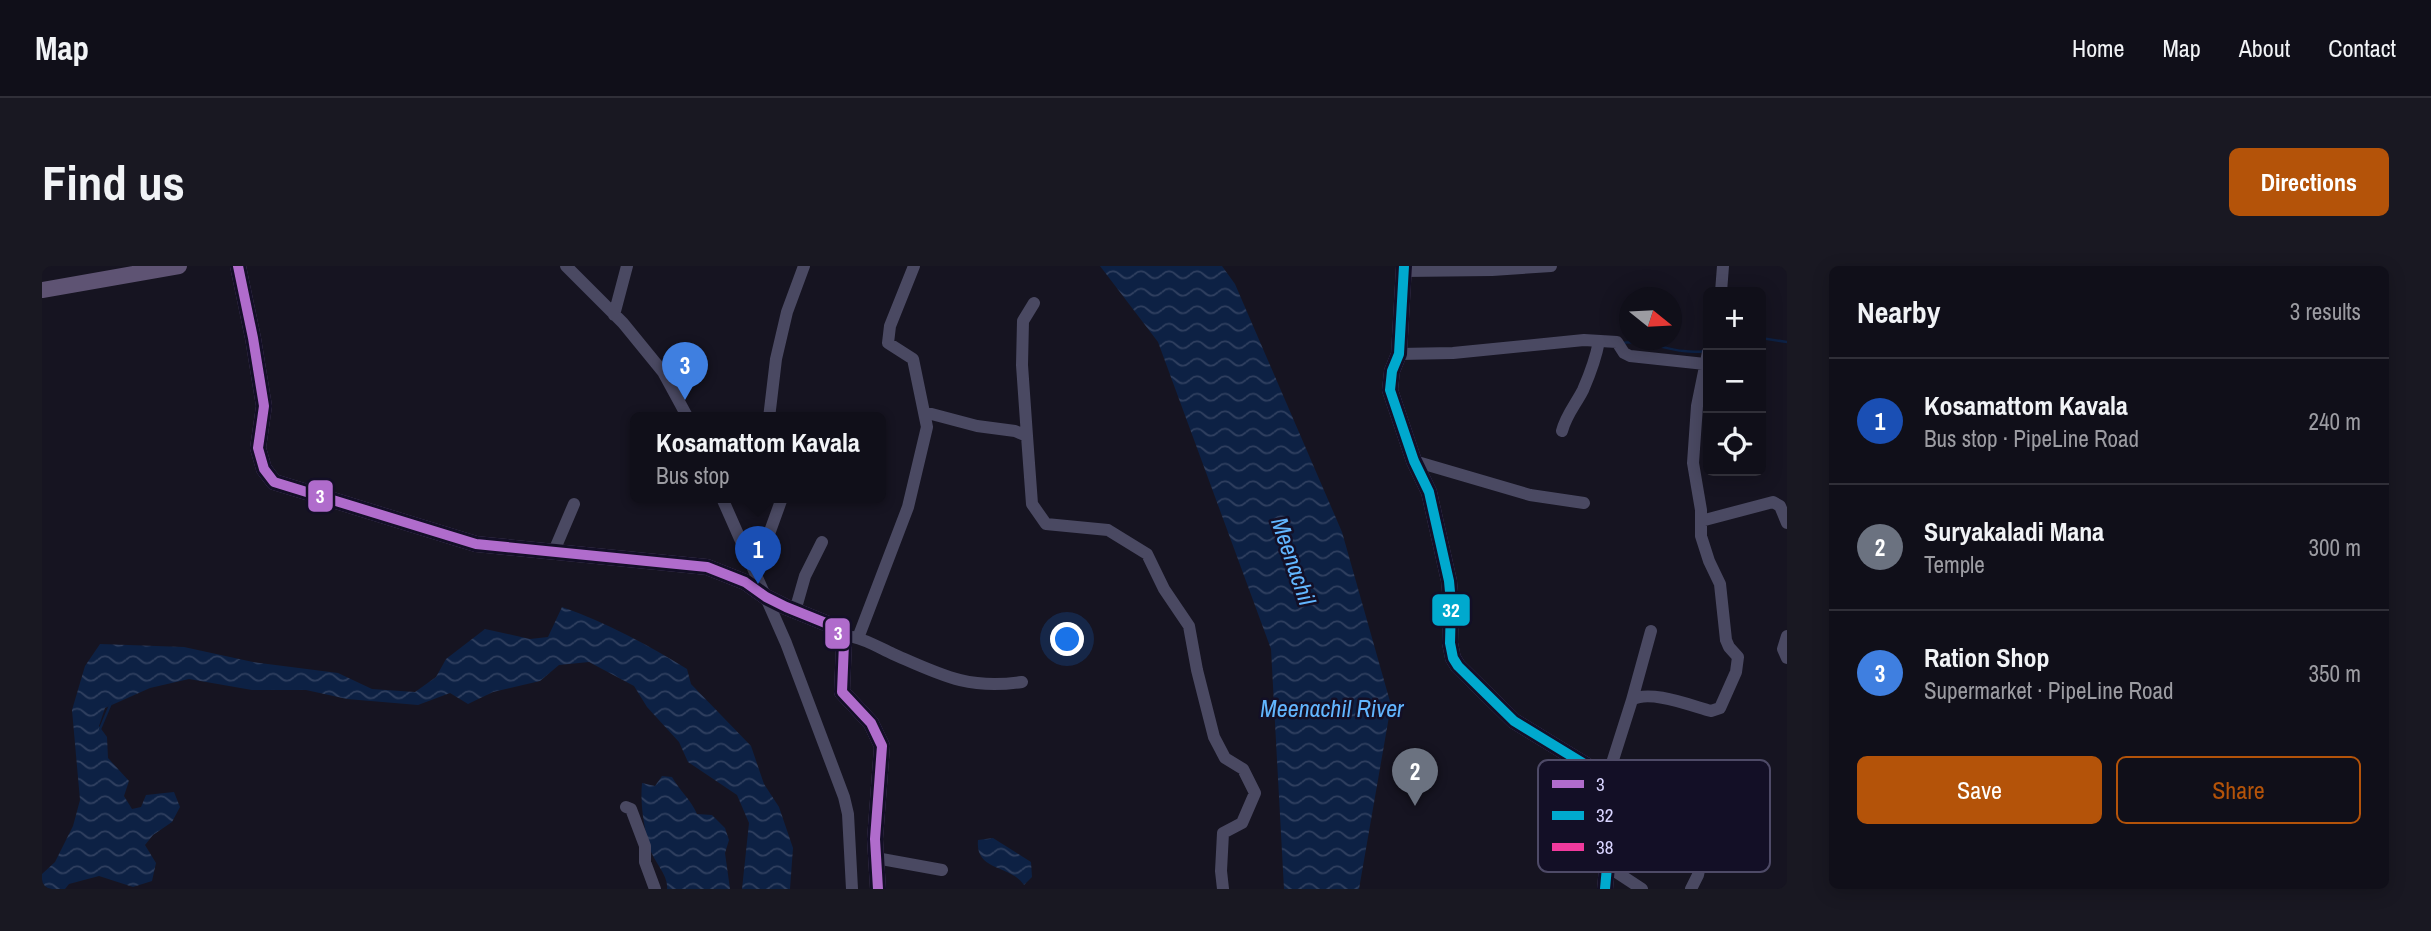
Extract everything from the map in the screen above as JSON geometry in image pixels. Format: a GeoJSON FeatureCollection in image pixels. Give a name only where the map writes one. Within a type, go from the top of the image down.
{"type":"FeatureCollection","features":[{"type":"Feature","properties":{"kind":"main road"},"geometry":{"type":"LineString","coordinates":[[42,290],[128,271],[179,266]]}},
{"type":"Feature","properties":{"kind":"main road"},"geometry":{"type":"LineString","coordinates":[[238,266],[264,407],[258,448],[264,469],[274,481],[476,544],[707,566],[745,582],[765,597],[833,626],[844,643],[842,692],[871,723],[882,746],[875,839],[878,889]]}},
{"type":"Feature","properties":{"kind":"main road"},"geometry":{"type":"LineString","coordinates":[[1404,268],[1399,354],[1392,371],[1390,390],[1414,461],[1429,492],[1449,582],[1450,643],[1453,658],[1514,720],[1578,760]]}},
{"type":"Feature","properties":{"kind":"street"},"geometry":{"type":"LineString","coordinates":[[566,266],[614,315],[663,372],[685,412]]}},
{"type":"Feature","properties":{"kind":"street"},"geometry":{"type":"LineString","coordinates":[[614,315],[627,266]]}},
{"type":"Feature","properties":{"kind":"street"},"geometry":{"type":"LineString","coordinates":[[770,412],[776,359],[787,312],[804,266]]}},
{"type":"Feature","properties":{"kind":"street"},"geometry":{"type":"LineString","coordinates":[[858,638],[908,507],[927,427],[913,359],[888,343],[890,326],[914,266]]}},
{"type":"Feature","properties":{"kind":"street"},"geometry":{"type":"LineString","coordinates":[[1404,268],[1492,270],[1551,266]]}},
{"type":"Feature","properties":{"kind":"street"},"geometry":{"type":"LineString","coordinates":[[1721,287],[1723,266]]}},
{"type":"Feature","properties":{"kind":"street"},"geometry":{"type":"LineString","coordinates":[[1034,303],[1023,321],[1022,365],[1032,504],[1046,524],[1108,530],[1147,554],[1164,589],[1189,626],[1214,737],[1225,758],[1243,769],[1255,793],[1242,823],[1223,833],[1223,889]]}},
{"type":"Feature","properties":{"kind":"street"},"geometry":{"type":"LineString","coordinates":[[1399,354],[1453,353],[1584,340],[1620,347],[1630,356],[1703,358]]}},
{"type":"Feature","properties":{"kind":"street"},"geometry":{"type":"LineString","coordinates":[[1562,431],[1592,367],[1600,341]]}},
{"type":"Feature","properties":{"kind":"street"},"geometry":{"type":"LineString","coordinates":[[1632,701],[1636,697],[1650,697],[1711,711],[1720,708],[1736,672],[1738,657],[1726,640],[1720,583],[1701,536],[1693,463],[1697,406],[1703,374]]}},
{"type":"Feature","properties":{"kind":"street"},"geometry":{"type":"LineString","coordinates":[[924,412],[977,426],[1015,431],[1027,436]]}},
{"type":"Feature","properties":{"kind":"street"},"geometry":{"type":"LineString","coordinates":[[1414,461],[1531,495],[1584,503]]}},
{"type":"Feature","properties":{"kind":"street"},"geometry":{"type":"LineString","coordinates":[[1701,521],[1773,502],[1780,506],[1787,523]]}},
{"type":"Feature","properties":{"kind":"street"},"geometry":{"type":"LineString","coordinates":[[724,503],[786,643],[844,797],[848,814],[852,889]]}},
{"type":"Feature","properties":{"kind":"street"},"geometry":{"type":"LineString","coordinates":[[748,557],[769,534],[780,503]]}},
{"type":"Feature","properties":{"kind":"street"},"geometry":{"type":"LineString","coordinates":[[554,551],[574,504]]}},
{"type":"Feature","properties":{"kind":"street"},"geometry":{"type":"LineString","coordinates":[[795,611],[805,576],[822,542]]}},
{"type":"Feature","properties":{"kind":"street"},"geometry":{"type":"LineString","coordinates":[[1612,760],[1651,631]]}},
{"type":"Feature","properties":{"kind":"street"},"geometry":{"type":"LineString","coordinates":[[839,635],[858,638],[950,679],[1001,685],[1022,682]]}},
{"type":"Feature","properties":{"kind":"street"},"geometry":{"type":"LineString","coordinates":[[1787,636],[1783,649],[1787,658]]}},
{"type":"Feature","properties":{"kind":"street"},"geometry":{"type":"LineString","coordinates":[[626,807],[631,809],[635,816],[645,846],[645,862],[655,889]]}},
{"type":"Feature","properties":{"kind":"street"},"geometry":{"type":"LineString","coordinates":[[876,858],[942,870]]}},
{"type":"Feature","properties":{"kind":"street"},"geometry":{"type":"LineString","coordinates":[[1616,872],[1642,889]]}},
{"type":"Feature","properties":{"kind":"street"},"geometry":{"type":"LineString","coordinates":[[1691,889],[1698,872]]}},
{"type":"Feature","properties":{"kind":"water","name":"Meenachil River"},"geometry":{"type":"Polygon","coordinates":[[[1100,266],[1222,266],[1235,284],[1342,532],[1391,705],[1359,889],[1284,889],[1271,649],[1158,342],[1100,266]]]}},
{"type":"Feature","properties":{"kind":"water"},"geometry":{"type":"Polygon","coordinates":[[[562,607],[626,635],[687,669],[691,684],[751,746],[764,784],[779,807],[793,848],[790,889],[742,889],[749,823],[737,795],[688,762],[679,742],[647,707],[634,686],[589,662],[559,665],[540,681],[493,692],[468,704],[450,693],[418,705],[347,699],[306,690],[252,690],[189,679],[150,688],[105,708],[99,726],[107,737],[108,758],[129,781],[124,796],[132,809],[141,807],[146,795],[174,792],[180,807],[172,822],[153,835],[145,845],[156,863],[152,881],[133,887],[99,876],[69,884],[65,889],[42,889],[42,874],[55,862],[73,826],[80,800],[72,710],[85,666],[100,644],[184,647],[253,662],[338,673],[372,689],[415,692],[436,677],[446,659],[485,629],[530,639],[548,637],[562,607]]]}},
{"type":"Feature","properties":{"kind":"water"},"geometry":{"type":"Polygon","coordinates":[[[662,776],[672,777],[697,814],[712,815],[725,828],[729,840],[725,853],[730,889],[667,889],[666,879],[650,849],[642,799],[642,783],[655,786],[662,776]]]}},
{"type":"Feature","properties":{"kind":"water"},"geometry":{"type":"Polygon","coordinates":[[[993,838],[1031,862],[1032,877],[1024,885],[1018,878],[982,858],[978,840],[993,838]]]}},
{"type":"Feature","properties":{"kind":"waterway"},"geometry":{"type":"LineString","coordinates":[[1766,339],[1787,342]]}},
{"type":"Feature","properties":{"kind":"waterway"},"geometry":{"type":"LineString","coordinates":[[1679,350],[1703,351]]}},
{"type":"Feature","properties":{"kind":"waterway"},"geometry":{"type":"LineString","coordinates":[[100,729],[111,703]]}},
{"type":"Feature","properties":{"kind":"transit line","name":"3"},"geometry":{"type":"LineString","coordinates":[[238,266],[264,406],[258,448],[264,469],[274,482],[476,544],[707,567],[745,582],[786,607],[833,626],[844,643],[842,692],[871,723],[882,746],[875,839],[878,889]]}},
{"type":"Feature","properties":{"kind":"transit line","name":"32"},"geometry":{"type":"LineString","coordinates":[[1404,266],[1399,354],[1392,371],[1390,390],[1414,461],[1429,492],[1449,581],[1450,643],[1453,658],[1514,721],[1578,760]]}},
{"type":"Feature","properties":{"kind":"transit line","name":"32"},"geometry":{"type":"LineString","coordinates":[[1605,889],[1607,872]]}},
{"type":"Feature","properties":{"kind":"place","name":"Ration Shop"},"geometry":{"type":"Point","coordinates":[685,400]}},
{"type":"Feature","properties":{"kind":"place","name":"Kosamattom Kavala"},"geometry":{"type":"Point","coordinates":[758,584]}},
{"type":"Feature","properties":{"kind":"place","name":"Suryakaladi Mana"},"geometry":{"type":"Point","coordinates":[1415,806]}},
{"type":"Feature","properties":{"kind":"water label","name":"Meenachil"},"geometry":{"type":"Point","coordinates":[1294,561]}}]}
